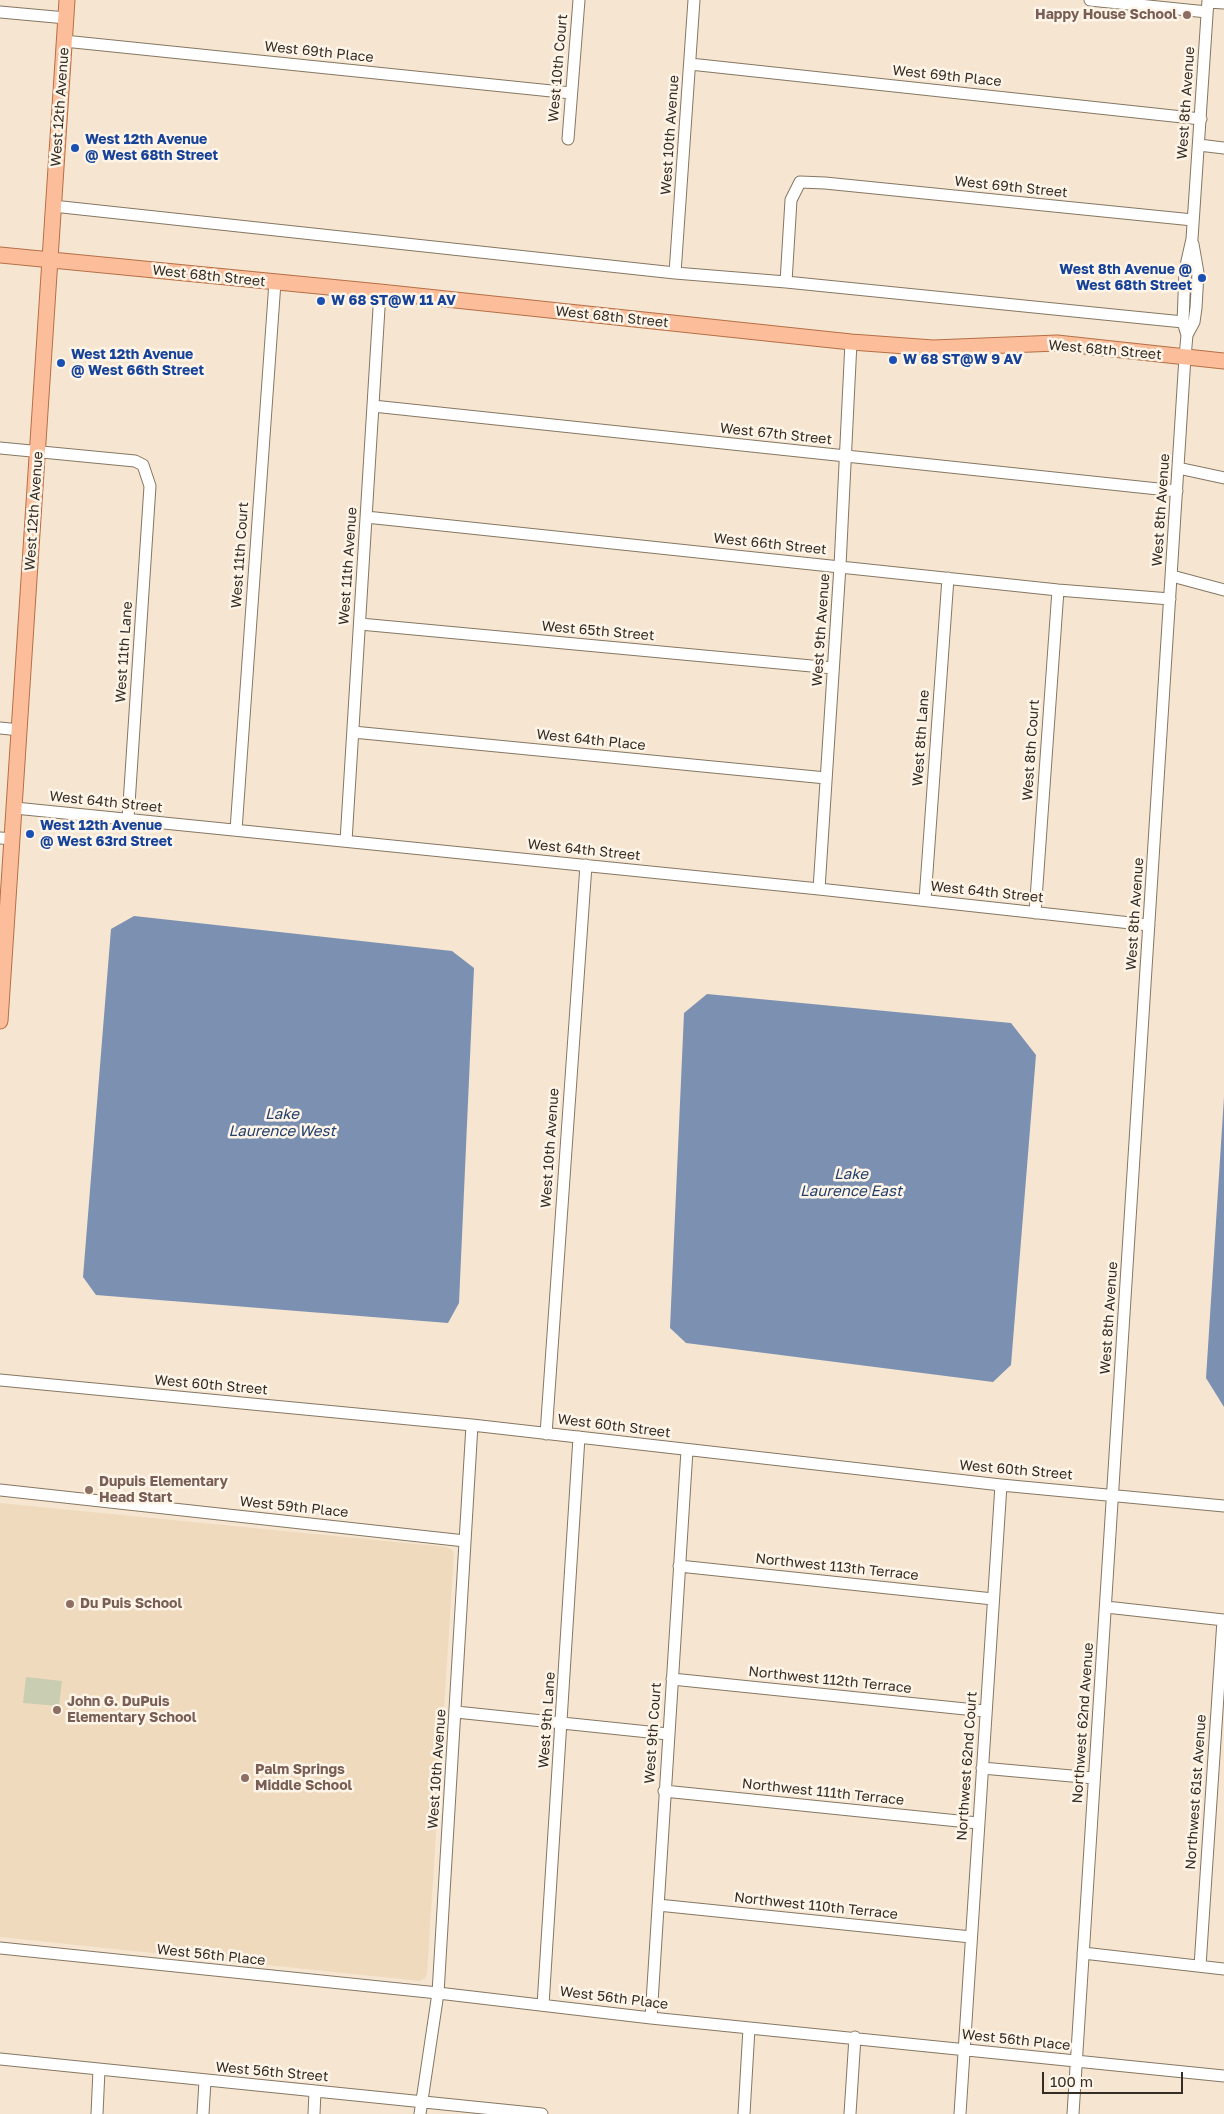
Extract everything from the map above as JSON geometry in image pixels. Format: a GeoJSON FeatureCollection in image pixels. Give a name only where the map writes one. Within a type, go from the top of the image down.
{"type":"FeatureCollection","features":[{"type":"Feature","properties":{"kind":"main road","name":"West 12th Avenue"},"geometry":{"type":"LineString","coordinates":[[0,1021],[6,839],[15,808],[67,0]]}},
{"type":"Feature","properties":{"kind":"main road","name":"West 68th Street"},"geometry":{"type":"LineString","coordinates":[[0,255],[380,292],[851,342],[934,348],[1057,344],[1224,361]]}},
{"type":"Feature","properties":{"kind":"street","name":"West 10th Court"},"geometry":{"type":"LineString","coordinates":[[568,139],[579,0]]}},
{"type":"Feature","properties":{"kind":"street","name":"West 10th Avenue"},"geometry":{"type":"LineString","coordinates":[[675,273],[694,0]]}},
{"type":"Feature","properties":{"kind":"street"},"geometry":{"type":"LineString","coordinates":[[1090,0],[1208,5],[1224,3]]}},
{"type":"Feature","properties":{"kind":"street","name":"West 8th Avenue"},"geometry":{"type":"LineString","coordinates":[[1113,1494],[1186,358],[1187,335],[1183,322],[1185,270],[1192,239],[1208,5]]}},
{"type":"Feature","properties":{"kind":"street"},"geometry":{"type":"LineString","coordinates":[[0,12],[66,18]]}},
{"type":"Feature","properties":{"kind":"street","name":"West 69th Place"},"geometry":{"type":"LineString","coordinates":[[64,41],[571,93]]}},
{"type":"Feature","properties":{"kind":"street","name":"West 69th Place"},"geometry":{"type":"LineString","coordinates":[[690,64],[1200,119]]}},
{"type":"Feature","properties":{"kind":"street"},"geometry":{"type":"LineString","coordinates":[[1199,145],[1224,148]]}},
{"type":"Feature","properties":{"kind":"street","name":"West 69th Street"},"geometry":{"type":"LineString","coordinates":[[786,282],[791,200],[800,182],[1193,220]]}},
{"type":"Feature","properties":{"kind":"street"},"geometry":{"type":"LineString","coordinates":[[53,206],[675,273],[786,282],[1183,322]]}},
{"type":"Feature","properties":{"kind":"street","name":"West 8th Avenue"},"geometry":{"type":"LineString","coordinates":[[1187,335],[1194,322],[1198,273],[1192,239]]}},
{"type":"Feature","properties":{"kind":"street","name":"West 11th Court"},"geometry":{"type":"LineString","coordinates":[[236,830],[274,282]]}},
{"type":"Feature","properties":{"kind":"street","name":"West 11th Avenue"},"geometry":{"type":"LineString","coordinates":[[346,841],[380,292]]}},
{"type":"Feature","properties":{"kind":"street","name":"West 9th Avenue"},"geometry":{"type":"LineString","coordinates":[[819,889],[840,566],[851,342]]}},
{"type":"Feature","properties":{"kind":"street","name":"West 67th Street"},"geometry":{"type":"LineString","coordinates":[[373,406],[1177,491]]}},
{"type":"Feature","properties":{"kind":"street"},"geometry":{"type":"LineString","coordinates":[[0,448],[37,451]]}},
{"type":"Feature","properties":{"kind":"street","name":"West 11th Lane"},"geometry":{"type":"LineString","coordinates":[[37,451],[135,461],[143,466],[150,486],[128,819]]}},
{"type":"Feature","properties":{"kind":"street"},"geometry":{"type":"LineString","coordinates":[[1178,468],[1224,478]]}},
{"type":"Feature","properties":{"kind":"street","name":"West 66th Street"},"geometry":{"type":"LineString","coordinates":[[366,517],[1058,590],[1170,599]]}},
{"type":"Feature","properties":{"kind":"street"},"geometry":{"type":"LineString","coordinates":[[1172,576],[1224,590]]}},
{"type":"Feature","properties":{"kind":"street","name":"West 8th Lane"},"geometry":{"type":"LineString","coordinates":[[925,900],[948,578]]}},
{"type":"Feature","properties":{"kind":"street","name":"West 8th Court"},"geometry":{"type":"LineString","coordinates":[[1035,912],[1058,590]]}},
{"type":"Feature","properties":{"kind":"street","name":"West 65th Street"},"geometry":{"type":"LineString","coordinates":[[360,624],[833,668]]}},
{"type":"Feature","properties":{"kind":"street"},"geometry":{"type":"LineString","coordinates":[[0,728],[20,730]]}},
{"type":"Feature","properties":{"kind":"street","name":"West 64th Place"},"geometry":{"type":"LineString","coordinates":[[353,732],[826,778]]}},
{"type":"Feature","properties":{"kind":"street","name":"West 64th Street"},"geometry":{"type":"LineString","coordinates":[[15,808],[819,889],[1149,925]]}},
{"type":"Feature","properties":{"kind":"street","name":"West 10th Avenue"},"geometry":{"type":"LineString","coordinates":[[546,1434],[586,865]]}},
{"type":"Feature","properties":{"kind":"street","name":"West 60th Street"},"geometry":{"type":"LineString","coordinates":[[0,1380],[472,1425],[1001,1485],[1113,1494],[1224,1506]]}},
{"type":"Feature","properties":{"kind":"street","name":"West 10th Avenue"},"geometry":{"type":"LineString","coordinates":[[420,2114],[438,1993],[472,1425]]}},
{"type":"Feature","properties":{"kind":"street","name":"West 9th Lane"},"geometry":{"type":"LineString","coordinates":[[544,2005],[579,1437]]}},
{"type":"Feature","properties":{"kind":"street","name":"West 9th Court"},"geometry":{"type":"LineString","coordinates":[[650,2018],[687,1450]]}},
{"type":"Feature","properties":{"kind":"street","name":"Northwest 62nd Court"},"geometry":{"type":"LineString","coordinates":[[964,2049],[1001,1485]]}},
{"type":"Feature","properties":{"kind":"street","name":"West 59th Place"},"geometry":{"type":"LineString","coordinates":[[0,1490],[465,1541]]}},
{"type":"Feature","properties":{"kind":"street","name":"Northwest 62nd Avenue"},"geometry":{"type":"LineString","coordinates":[[1083,1953],[1113,1494]]}},
{"type":"Feature","properties":{"kind":"street","name":"Northwest 113th Terrace"},"geometry":{"type":"LineString","coordinates":[[679,1566],[993,1599]]}},
{"type":"Feature","properties":{"kind":"street"},"geometry":{"type":"LineString","coordinates":[[1106,1607],[1223,1620]]}},
{"type":"Feature","properties":{"kind":"street","name":"Northwest 61st Avenue"},"geometry":{"type":"LineString","coordinates":[[1200,1966],[1223,1620]]}},
{"type":"Feature","properties":{"kind":"street","name":"Northwest 112th Terrace"},"geometry":{"type":"LineString","coordinates":[[672,1679],[985,1711]]}},
{"type":"Feature","properties":{"kind":"street"},"geometry":{"type":"LineString","coordinates":[[456,1712],[668,1734]]}},
{"type":"Feature","properties":{"kind":"street"},"geometry":{"type":"LineString","coordinates":[[982,1768],[1094,1778]]}},
{"type":"Feature","properties":{"kind":"street","name":"Northwest 111th Terrace"},"geometry":{"type":"LineString","coordinates":[[664,1791],[978,1823]]}},
{"type":"Feature","properties":{"kind":"street","name":"Northwest 110th Terrace"},"geometry":{"type":"LineString","coordinates":[[658,1905],[971,1937]]}},
{"type":"Feature","properties":{"kind":"street","name":"West 56th Place"},"geometry":{"type":"LineString","coordinates":[[0,1948],[438,1993],[650,2018],[1224,2076]]}},
{"type":"Feature","properties":{"kind":"street"},"geometry":{"type":"LineString","coordinates":[[1073,2114],[1083,1953],[1224,1968]]}},
{"type":"Feature","properties":{"kind":"street"},"geometry":{"type":"LineString","coordinates":[[744,2114],[749,2028]]}},
{"type":"Feature","properties":{"kind":"street"},"geometry":{"type":"LineString","coordinates":[[850,2114],[855,2038]]}},
{"type":"Feature","properties":{"kind":"street"},"geometry":{"type":"LineString","coordinates":[[960,2114],[964,2049]]}},
{"type":"Feature","properties":{"kind":"street","name":"West 56th Street"},"geometry":{"type":"LineString","coordinates":[[0,2058],[205,2081],[542,2114]]}},
{"type":"Feature","properties":{"kind":"street"},"geometry":{"type":"LineString","coordinates":[[96,2114],[99,2070]]}},
{"type":"Feature","properties":{"kind":"street"},"geometry":{"type":"LineString","coordinates":[[203,2114],[205,2081]]}},
{"type":"Feature","properties":{"kind":"street"},"geometry":{"type":"LineString","coordinates":[[314,2114],[315,2091]]}},
{"type":"Feature","properties":{"kind":"shaded area","name":"Palm Springs Middle School"},"geometry":{"type":"Polygon","coordinates":[[[0,1503],[447,1547],[452,1550],[454,1553],[427,1974],[425,1978],[420,1981],[0,1937],[0,1503]]]}},
{"type":"Feature","properties":{"kind":"green space"},"geometry":{"type":"Polygon","coordinates":[[[26,1677],[62,1681],[59,1706],[23,1703],[26,1677]]]}},
{"type":"Feature","properties":{"kind":"water","name":"Lake Laurence West"},"geometry":{"type":"Polygon","coordinates":[[[134,916],[452,951],[474,968],[459,1303],[448,1323],[96,1295],[83,1277],[111,929],[134,916]]]}},
{"type":"Feature","properties":{"kind":"water","name":"Lake Laurence East"},"geometry":{"type":"Polygon","coordinates":[[[707,994],[1011,1023],[1036,1055],[1011,1365],[993,1382],[686,1343],[670,1328],[684,1013],[707,994]]]}},
{"type":"Feature","properties":{"kind":"water"},"geometry":{"type":"Polygon","coordinates":[[[1224,1097],[1224,1407],[1206,1378],[1224,1097]]]}},
{"type":"Feature","properties":{"kind":"place","name":"Happy House School"},"geometry":{"type":"Point","coordinates":[1187,15]}},
{"type":"Feature","properties":{"kind":"place","name":"West 12th Avenue @ West 68th Street"},"geometry":{"type":"Point","coordinates":[75,148]}},
{"type":"Feature","properties":{"kind":"place","name":"West 8th Avenue @ West 68th Street"},"geometry":{"type":"Point","coordinates":[1202,278]}},
{"type":"Feature","properties":{"kind":"place","name":"W 68 ST@W 11 AV"},"geometry":{"type":"Point","coordinates":[321,301]}},
{"type":"Feature","properties":{"kind":"place","name":"W 68 ST@W 9 AV"},"geometry":{"type":"Point","coordinates":[893,360]}},
{"type":"Feature","properties":{"kind":"place","name":"West 12th Avenue @ West 66th Street"},"geometry":{"type":"Point","coordinates":[61,363]}},
{"type":"Feature","properties":{"kind":"place","name":"West 12th Avenue @ West 63rd Street"},"geometry":{"type":"Point","coordinates":[30,834]}},
{"type":"Feature","properties":{"kind":"place","name":"Dupuis Elementary Head Start"},"geometry":{"type":"Point","coordinates":[89,1490]}},
{"type":"Feature","properties":{"kind":"place","name":"Du Puis School"},"geometry":{"type":"Point","coordinates":[70,1604]}},
{"type":"Feature","properties":{"kind":"place","name":"John G. DuPuis Elementary School"},"geometry":{"type":"Point","coordinates":[57,1710]}},
{"type":"Feature","properties":{"kind":"place","name":"Palm Springs Middle School"},"geometry":{"type":"Point","coordinates":[245,1778]}}]}
